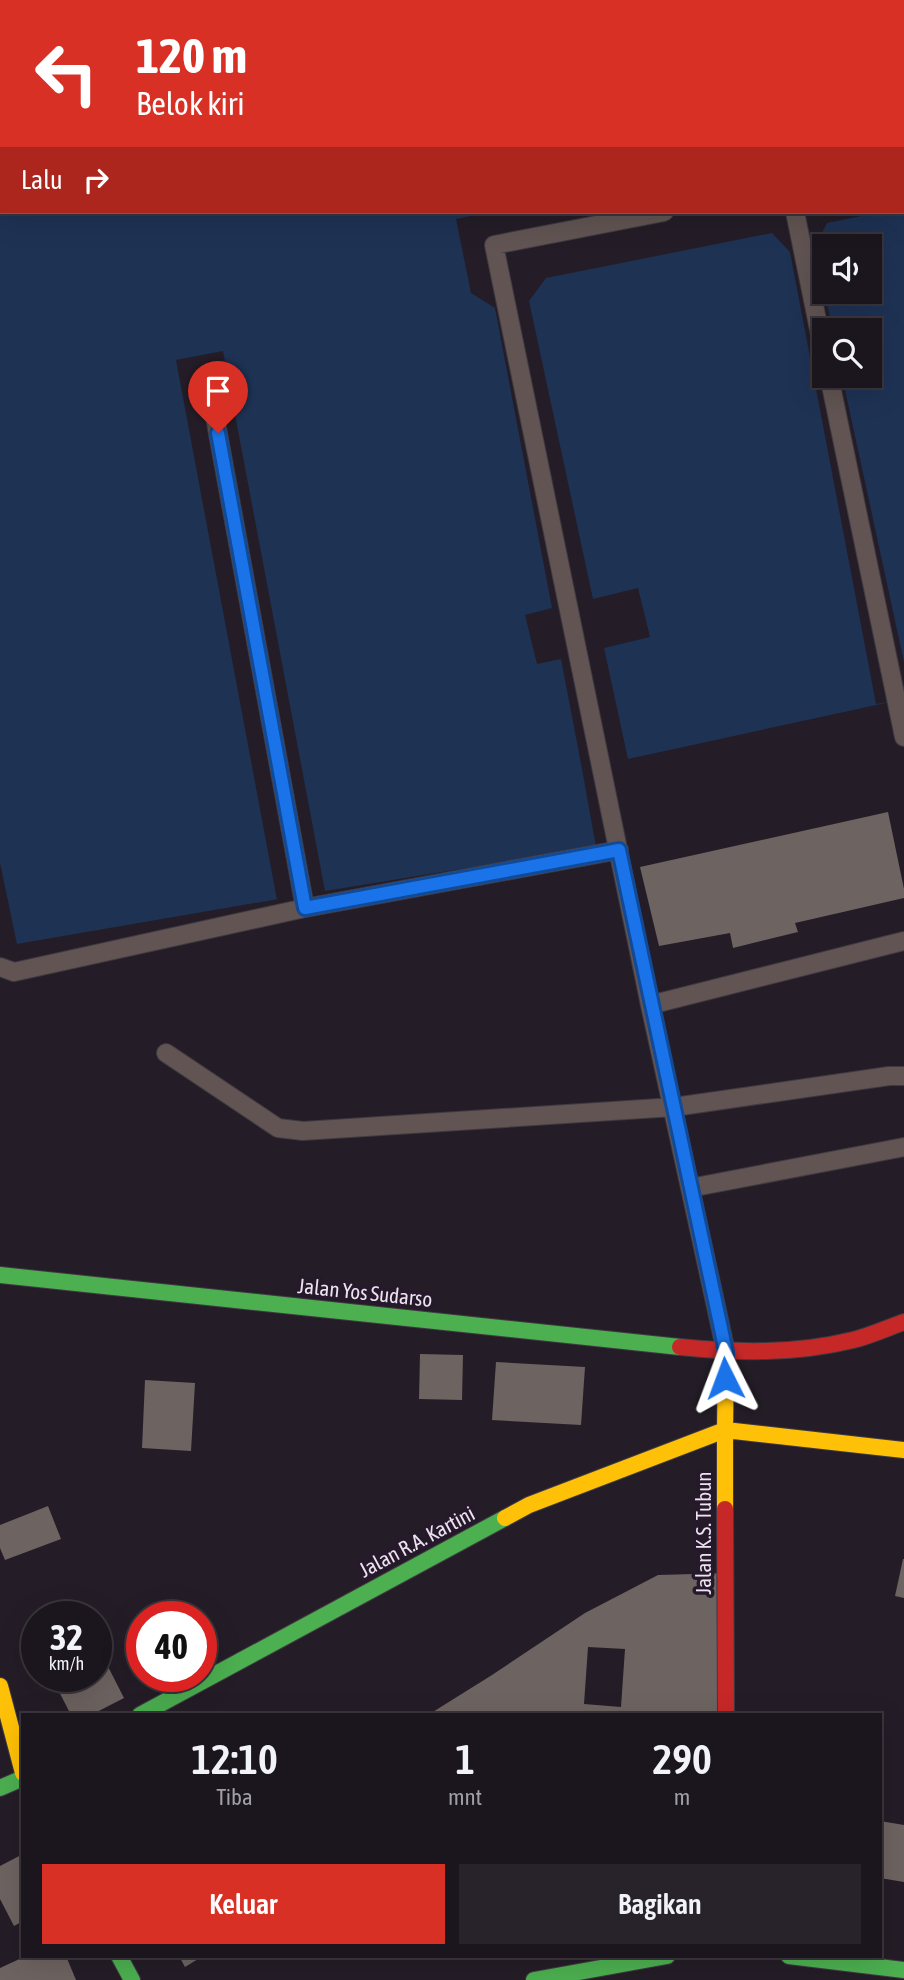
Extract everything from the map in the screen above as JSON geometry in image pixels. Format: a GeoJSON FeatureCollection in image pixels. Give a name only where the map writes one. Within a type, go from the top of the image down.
{"type":"FeatureCollection","features":[{"type":"Feature","properties":{"kind":"main road","name":"Jalan Yos Sudarso"},"geometry":{"type":"LineString","coordinates":[[0,1275],[726,1352],[777,1352],[853,1340],[904,1322]]}},
{"type":"Feature","properties":{"kind":"main road","name":"Jalan K.S. Tubun"},"geometry":{"type":"LineString","coordinates":[[726,1352],[726,1713]]}},
{"type":"Feature","properties":{"kind":"main road"},"geometry":{"type":"LineString","coordinates":[[724,1430],[904,1450]]}},
{"type":"Feature","properties":{"kind":"main road","name":"Jalan R.A. Kartini"},"geometry":{"type":"LineString","coordinates":[[144,1713],[529,1506],[724,1430]]}},
{"type":"Feature","properties":{"kind":"main road"},"geometry":{"type":"LineString","coordinates":[[0,1686],[21,1768]]}},
{"type":"Feature","properties":{"kind":"main road"},"geometry":{"type":"LineString","coordinates":[[0,1788],[21,1777]]}},
{"type":"Feature","properties":{"kind":"main road"},"geometry":{"type":"LineString","coordinates":[[120,1958],[132,1980]]}},
{"type":"Feature","properties":{"kind":"main road"},"geometry":{"type":"LineString","coordinates":[[534,1980],[656,1958]]}},
{"type":"Feature","properties":{"kind":"main road"},"geometry":{"type":"LineString","coordinates":[[805,1958],[904,1970]]}},
{"type":"Feature","properties":{"kind":"lane"},"geometry":{"type":"LineString","coordinates":[[644,214],[494,245],[650,1005],[726,1352]]}},
{"type":"Feature","properties":{"kind":"lane"},"geometry":{"type":"LineString","coordinates":[[794,214],[816,318]]}},
{"type":"Feature","properties":{"kind":"lane"},"geometry":{"type":"LineString","coordinates":[[208,379],[305,908]]}},
{"type":"Feature","properties":{"kind":"lane"},"geometry":{"type":"LineString","coordinates":[[831,388],[904,737]]}},
{"type":"Feature","properties":{"kind":"lane"},"geometry":{"type":"LineString","coordinates":[[0,967],[14,972],[305,908],[619,850]]}},
{"type":"Feature","properties":{"kind":"lane"},"geometry":{"type":"LineString","coordinates":[[650,1005],[904,941]]}},
{"type":"Feature","properties":{"kind":"lane"},"geometry":{"type":"LineString","coordinates":[[166,1053],[278,1128],[303,1131],[674,1107],[904,1076]]}},
{"type":"Feature","properties":{"kind":"lane"},"geometry":{"type":"LineString","coordinates":[[690,1188],[904,1147]]}},
{"type":"Feature","properties":{"kind":"water"},"geometry":{"type":"Polygon","coordinates":[[[0,214],[904,214],[904,699],[582,769],[596,847],[17,944],[0,950],[0,214]]]}},
{"type":"Feature","properties":{"kind":"pier"},"geometry":{"type":"Polygon","coordinates":[[[480,214],[871,214],[827,223],[822,234],[812,234],[812,304],[827,304],[830,318],[812,318],[812,368],[790,252],[772,233],[546,278],[529,301],[593,599],[638,588],[650,637],[604,648],[628,759],[582,769],[561,659],[537,664],[525,615],[552,608],[495,308],[471,293],[456,219],[480,214]]]}},
{"type":"Feature","properties":{"kind":"pier"},"geometry":{"type":"Polygon","coordinates":[[[223,351],[325,891],[277,900],[176,360],[223,351]]]}},
{"type":"Feature","properties":{"kind":"pier"},"geometry":{"type":"Polygon","coordinates":[[[816,388],[845,388],[904,662],[904,699],[876,704],[816,388]]]}},
{"type":"Feature","properties":{"kind":"pier"},"geometry":{"type":"Polygon","coordinates":[[[0,863],[17,944],[0,950],[0,863]]]}},
{"type":"Feature","properties":{"kind":"building"},"geometry":{"type":"Polygon","coordinates":[[[888,812],[904,898],[795,923],[798,932],[733,948],[730,933],[659,946],[640,867],[888,812]]]}},
{"type":"Feature","properties":{"kind":"building"},"geometry":{"type":"Polygon","coordinates":[[[420,1354],[463,1355],[462,1400],[419,1399],[420,1354]]]}},
{"type":"Feature","properties":{"kind":"building"},"geometry":{"type":"Polygon","coordinates":[[[496,1362],[585,1367],[581,1425],[492,1420],[496,1362]]]}},
{"type":"Feature","properties":{"kind":"building"},"geometry":{"type":"Polygon","coordinates":[[[145,1380],[195,1383],[191,1451],[142,1448],[145,1380]]]}},
{"type":"Feature","properties":{"kind":"building"},"geometry":{"type":"Polygon","coordinates":[[[48,1506],[61,1539],[5,1560],[0,1548],[0,1525],[48,1506]]]}},
{"type":"Feature","properties":{"kind":"building"},"geometry":{"type":"Polygon","coordinates":[[[904,1559],[904,1598],[895,1596],[904,1559]]]}},
{"type":"Feature","properties":{"kind":"building"},"geometry":{"type":"Polygon","coordinates":[[[729,1573],[721,1713],[431,1713],[492,1675],[585,1613],[658,1575],[729,1573]],[[588,1647],[584,1704],[621,1707],[625,1649],[588,1647]]]}},
{"type":"Feature","properties":{"kind":"building"},"geometry":{"type":"Polygon","coordinates":[[[112,1674],[124,1698],[95,1713],[70,1713],[59,1692],[112,1692],[112,1674]]]}},
{"type":"Feature","properties":{"kind":"building"},"geometry":{"type":"Polygon","coordinates":[[[882,1821],[904,1825],[904,1882],[882,1878],[882,1821]]]}},
{"type":"Feature","properties":{"kind":"building"},"geometry":{"type":"Polygon","coordinates":[[[21,1855],[21,1922],[14,1926],[0,1899],[0,1866],[21,1855]]]}},
{"type":"Feature","properties":{"kind":"building"},"geometry":{"type":"Polygon","coordinates":[[[22,1958],[67,1958],[76,1980],[0,1980],[0,1968],[22,1958]]]}},
{"type":"Feature","properties":{"kind":"building"},"geometry":{"type":"Polygon","coordinates":[[[180,1958],[200,1958],[185,1967],[180,1958]]]}},
{"type":"Feature","properties":{"kind":"traffic: fast"},"geometry":{"type":"LineString","coordinates":[[0,1275],[680,1347]]}},
{"type":"Feature","properties":{"kind":"traffic: fast"},"geometry":{"type":"LineString","coordinates":[[144,1713],[505,1518]]}},
{"type":"Feature","properties":{"kind":"traffic: fast"},"geometry":{"type":"LineString","coordinates":[[0,1788],[21,1779]]}},
{"type":"Feature","properties":{"kind":"traffic: fast"},"geometry":{"type":"LineString","coordinates":[[120,1958],[132,1980]]}},
{"type":"Feature","properties":{"kind":"traffic: fast"},"geometry":{"type":"LineString","coordinates":[[534,1980],[656,1958]]}},
{"type":"Feature","properties":{"kind":"traffic: fast"},"geometry":{"type":"LineString","coordinates":[[805,1958],[904,1970]]}},
{"type":"Feature","properties":{"kind":"traffic: slow"},"geometry":{"type":"LineString","coordinates":[[726,1352],[725,1430],[904,1450]]}},
{"type":"Feature","properties":{"kind":"traffic: slow"},"geometry":{"type":"LineString","coordinates":[[505,1518],[529,1505],[725,1430],[725,1509]]}},
{"type":"Feature","properties":{"kind":"traffic: slow"},"geometry":{"type":"LineString","coordinates":[[0,1686],[21,1765]]}},
{"type":"Feature","properties":{"kind":"traffic: jam"},"geometry":{"type":"LineString","coordinates":[[680,1347],[745,1351],[810,1348],[859,1338],[904,1322]]}},
{"type":"Feature","properties":{"kind":"traffic: jam"},"geometry":{"type":"LineString","coordinates":[[725,1509],[726,1713]]}},
{"type":"Feature","properties":{"kind":"route"},"geometry":{"type":"LineString","coordinates":[[218,433],[305,908],[619,850],[726,1352],[725,1378]]}}]}
